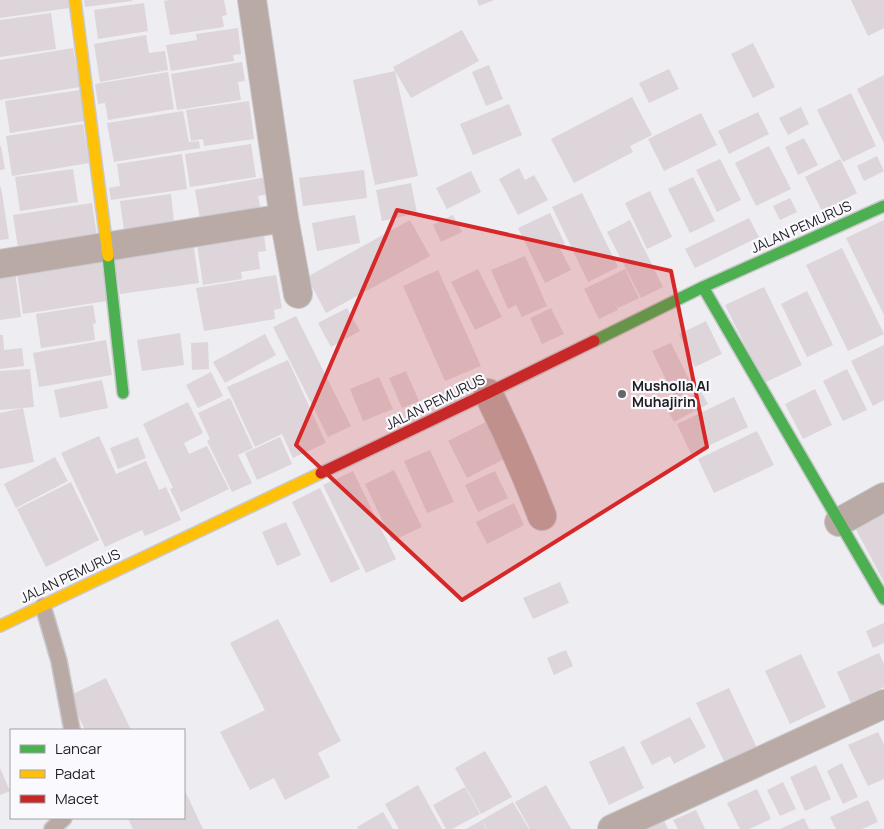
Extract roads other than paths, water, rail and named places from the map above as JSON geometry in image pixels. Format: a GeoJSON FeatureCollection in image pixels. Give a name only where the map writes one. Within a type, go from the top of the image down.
{"type":"FeatureCollection","features":[{"type":"Feature","properties":{"kind":"street"},"geometry":{"type":"LineString","coordinates":[[75,0],[124,393]]}},
{"type":"Feature","properties":{"kind":"street"},"geometry":{"type":"LineString","coordinates":[[252,0],[284,218],[298,294]]}},
{"type":"Feature","properties":{"kind":"street","name":"JALAN PEMURUS"},"geometry":{"type":"LineString","coordinates":[[0,626],[703,288],[884,206]]}},
{"type":"Feature","properties":{"kind":"street"},"geometry":{"type":"LineString","coordinates":[[0,264],[284,218]]}},
{"type":"Feature","properties":{"kind":"street"},"geometry":{"type":"LineString","coordinates":[[703,288],[884,599]]}},
{"type":"Feature","properties":{"kind":"street"},"geometry":{"type":"LineString","coordinates":[[488,393],[528,480],[542,516]]}},
{"type":"Feature","properties":{"kind":"street"},"geometry":{"type":"LineString","coordinates":[[839,522],[884,497]]}},
{"type":"Feature","properties":{"kind":"street"},"geometry":{"type":"LineString","coordinates":[[612,829],[884,704]]}},
{"type":"Feature","properties":{"kind":"lane"},"geometry":{"type":"LineString","coordinates":[[43,606],[59,661],[72,729]]}},
{"type":"Feature","properties":{"kind":"lane"},"geometry":{"type":"LineString","coordinates":[[52,829],[63,819]]}},
{"type":"Feature","properties":{"kind":"place","name":"Musholla Al Muhajirin"},"geometry":{"type":"Point","coordinates":[622,394]}}]}
